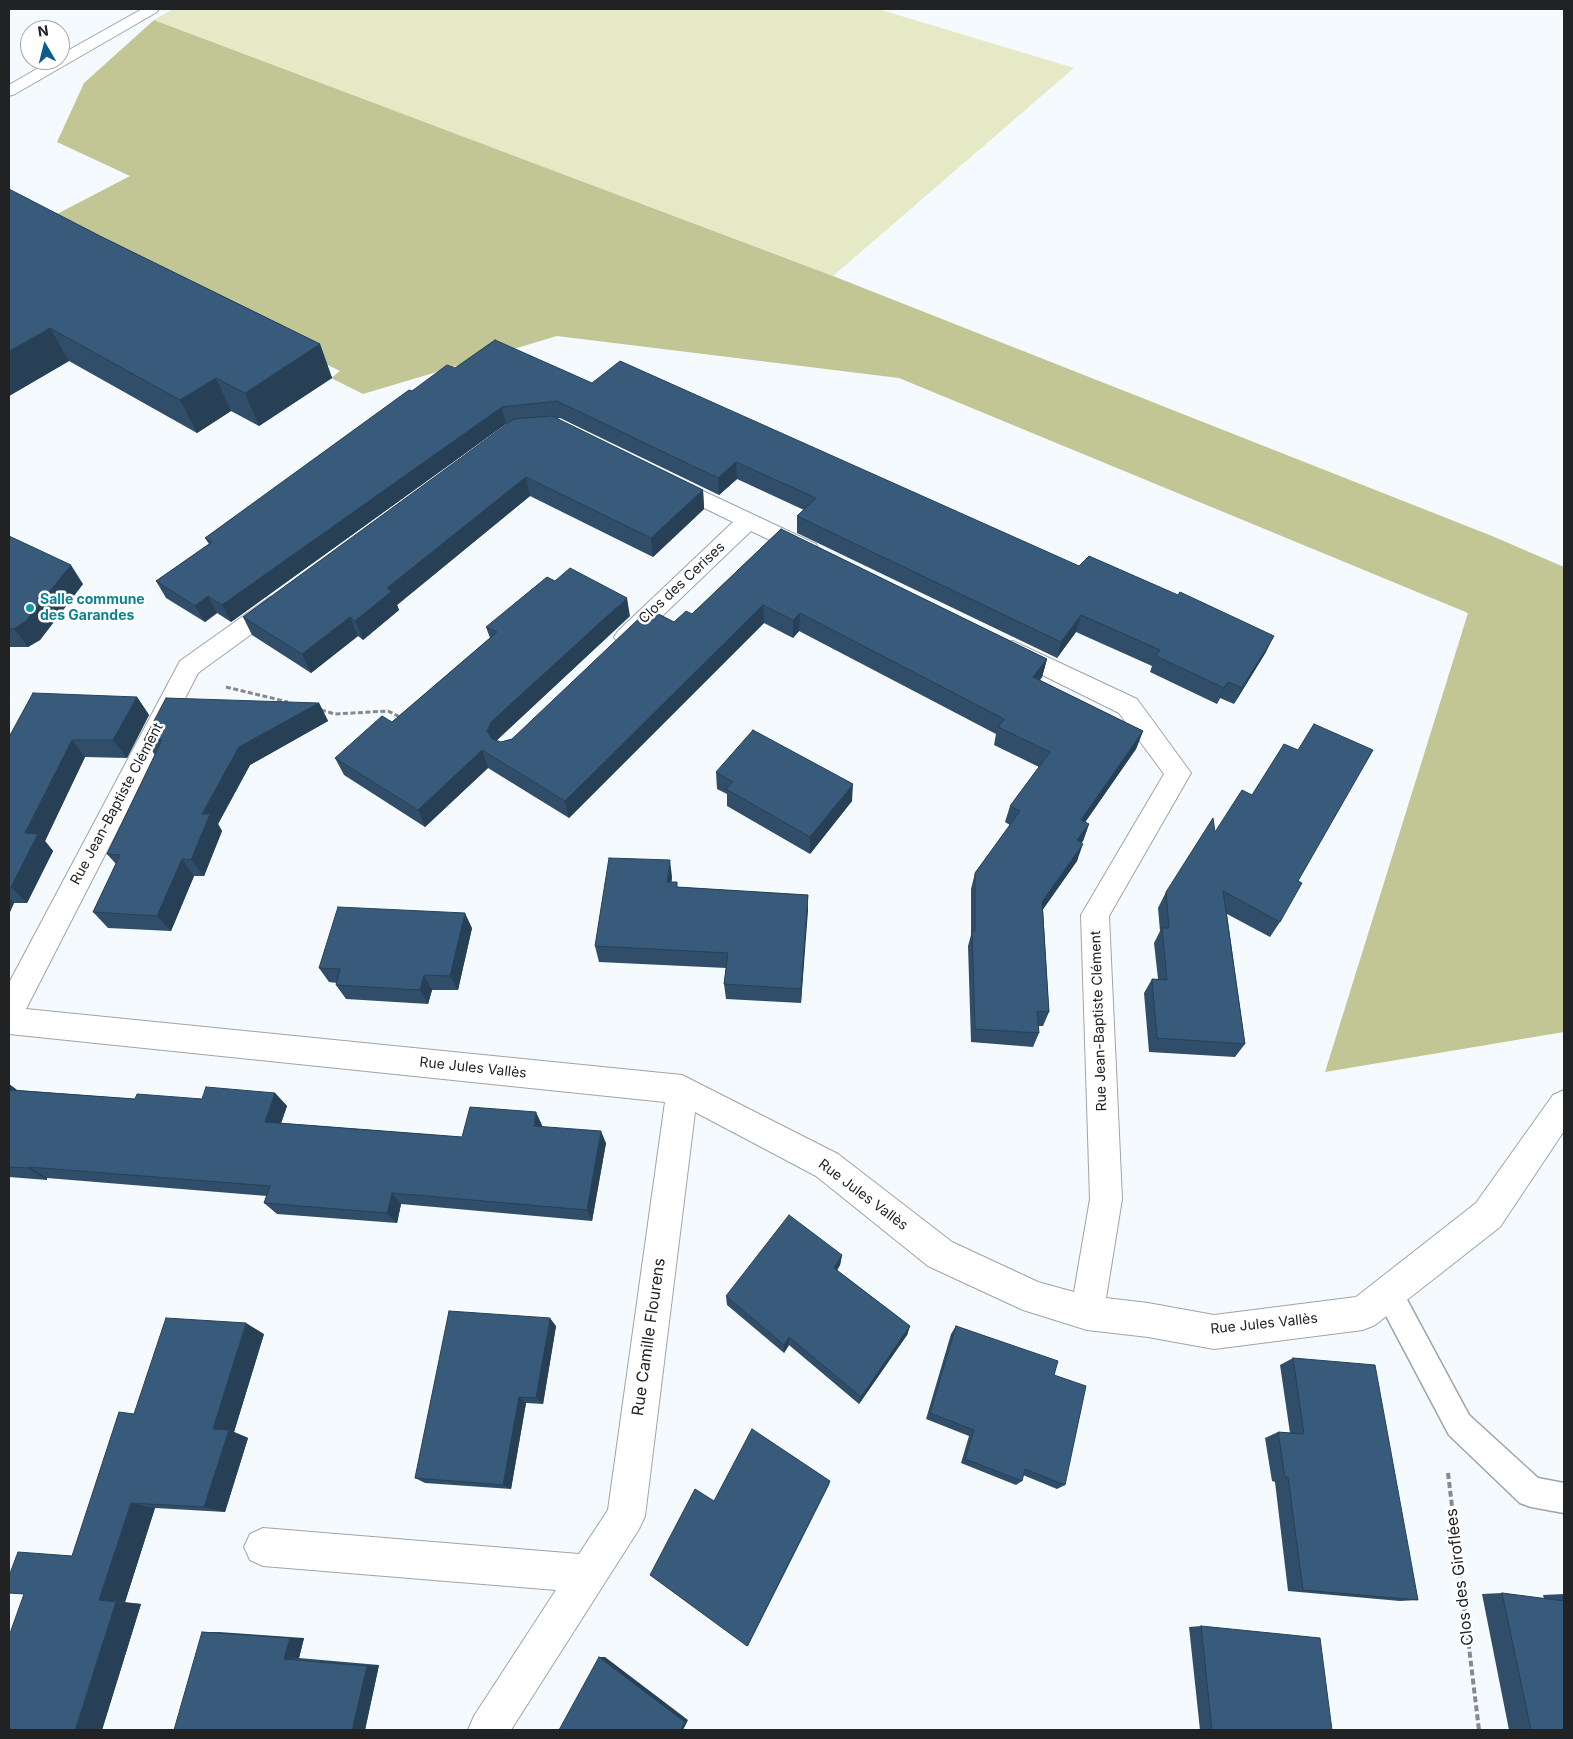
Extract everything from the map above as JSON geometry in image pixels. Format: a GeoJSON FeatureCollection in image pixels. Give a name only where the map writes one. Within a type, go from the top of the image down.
{"type":"FeatureCollection","features":[{"type":"Feature","properties":{"kind":"street"},"geometry":{"type":"LineString","coordinates":[[9,91],[152,9]]}},
{"type":"Feature","properties":{"kind":"street"},"geometry":{"type":"LineString","coordinates":[[645,470],[828,560]]}},
{"type":"Feature","properties":{"kind":"street","name":"Clos des Cerises"},"geometry":{"type":"LineString","coordinates":[[606,655],[748,521]]}},
{"type":"Feature","properties":{"kind":"street","name":"Rue Jean-Baptiste Clément"},"geometry":{"type":"LineString","coordinates":[[9,1012],[189,667],[300,587]]}},
{"type":"Feature","properties":{"kind":"street","name":"Rue Jean-Baptiste Clément"},"geometry":{"type":"LineString","coordinates":[[995,642],[1128,706],[1178,773],[1095,915],[1106,1199],[1087,1313]]}},
{"type":"Feature","properties":{"kind":"street","name":"Rue Jules Vallès"},"geometry":{"type":"LineString","coordinates":[[9,1021],[682,1089],[827,1165],[940,1254],[1035,1298],[1087,1313],[1148,1320],[1214,1332],[1363,1313],[1488,1215],[1564,1105]]}},
{"type":"Feature","properties":{"kind":"street","name":"Rue Camille Flourens"},"geometry":{"type":"LineString","coordinates":[[488,1730],[626,1516],[682,1089]]}},
{"type":"Feature","properties":{"kind":"street"},"geometry":{"type":"LineString","coordinates":[[263,1547],[588,1574]]}},
{"type":"Feature","properties":{"kind":"lane"},"geometry":{"type":"LineString","coordinates":[[1388,1293],[1459,1425],[1531,1492],[1564,1498]]}},
{"type":"Feature","properties":{"kind":"path"},"geometry":{"type":"LineString","coordinates":[[184,677],[297,705]]}},
{"type":"Feature","properties":{"kind":"path"},"geometry":{"type":"LineString","coordinates":[[316,709],[335,714],[388,711],[404,719]]}},
{"type":"Feature","properties":{"kind":"path","name":"Clos des Giroflées"},"geometry":{"type":"LineString","coordinates":[[1459,1425],[1448,1471],[1479,1730]]}},
{"type":"Feature","properties":{"kind":"green space"},"geometry":{"type":"Polygon","coordinates":[[[173,9],[878,9],[1074,68],[833,276],[154,20],[173,9]]]}},
{"type":"Feature","properties":{"kind":"green space"},"geometry":{"type":"Polygon","coordinates":[[[154,20],[833,276],[1492,536],[1564,567],[1564,1032],[1325,1072],[1468,613],[899,378],[557,336],[363,394],[331,378],[340,371],[127,266],[57,214],[130,176],[57,142],[84,83],[154,20]]]}},
{"type":"Feature","properties":{"kind":"building"},"geometry":{"type":"Polygon","coordinates":[[[9,189],[320,344],[245,393],[216,378],[180,400],[50,328],[9,351],[9,189]]]}},
{"type":"Feature","properties":{"kind":"building"},"geometry":{"type":"Polygon","coordinates":[[[495,340],[592,383],[620,361],[1079,566],[1089,556],[1178,595],[1180,592],[1274,636],[1242,688],[1228,682],[1224,688],[1156,656],[1160,650],[1081,615],[1061,642],[797,516],[816,498],[736,462],[718,478],[557,401],[502,407],[222,605],[208,596],[195,606],[156,581],[212,542],[205,538],[409,390],[412,391],[447,365],[455,368],[495,340]]]}},
{"type":"Feature","properties":{"kind":"building"},"geometry":{"type":"Polygon","coordinates":[[[552,416],[703,490],[651,538],[526,477],[387,588],[392,591],[355,621],[350,617],[302,654],[243,617],[514,419],[552,416]]]}},
{"type":"Feature","properties":{"kind":"building"},"geometry":{"type":"Polygon","coordinates":[[[781,529],[1047,659],[1033,677],[1143,731],[1081,820],[1089,824],[1077,840],[1083,844],[1042,902],[1049,1012],[1037,1011],[1039,1033],[975,1029],[972,931],[975,931],[975,873],[1020,811],[1010,806],[1050,752],[998,727],[1004,719],[800,613],[793,620],[763,605],[565,801],[482,750],[418,810],[335,758],[382,716],[392,722],[497,632],[486,627],[547,577],[555,581],[570,568],[627,598],[491,722],[487,731],[492,739],[501,742],[512,739],[649,609],[674,622],[686,611],[692,614],[781,529]]]}},
{"type":"Feature","properties":{"kind":"building"},"geometry":{"type":"Polygon","coordinates":[[[9,536],[71,565],[26,621],[14,629],[9,628],[9,536]]]}},
{"type":"Feature","properties":{"kind":"building"},"geometry":{"type":"Polygon","coordinates":[[[33,693],[137,697],[113,740],[72,740],[25,833],[38,834],[11,887],[9,887],[9,737],[33,693]]]}},
{"type":"Feature","properties":{"kind":"building"},"geometry":{"type":"Polygon","coordinates":[[[166,698],[319,703],[239,747],[202,814],[210,814],[191,860],[182,859],[157,916],[93,912],[120,855],[107,854],[162,740],[144,740],[166,698]]]}},
{"type":"Feature","properties":{"kind":"building"},"geometry":{"type":"Polygon","coordinates":[[[1314,724],[1373,750],[1298,881],[1302,883],[1280,922],[1223,891],[1245,1044],[1157,1038],[1152,979],[1167,980],[1162,928],[1169,928],[1166,892],[1213,818],[1215,832],[1242,790],[1252,795],[1284,744],[1298,750],[1314,724]]]}},
{"type":"Feature","properties":{"kind":"building"},"geometry":{"type":"Polygon","coordinates":[[[753,730],[853,784],[810,837],[726,789],[733,782],[716,772],[753,730]]]}},
{"type":"Feature","properties":{"kind":"building"},"geometry":{"type":"Polygon","coordinates":[[[609,858],[670,860],[667,882],[677,882],[677,887],[808,895],[801,989],[724,984],[728,953],[595,946],[609,858]]]}},
{"type":"Feature","properties":{"kind":"building"},"geometry":{"type":"Polygon","coordinates":[[[338,907],[465,913],[450,976],[424,975],[420,990],[336,985],[340,969],[319,968],[338,907]]]}},
{"type":"Feature","properties":{"kind":"building"},"geometry":{"type":"Polygon","coordinates":[[[206,1087],[275,1093],[265,1122],[462,1137],[470,1107],[536,1112],[534,1126],[601,1131],[587,1210],[392,1193],[387,1213],[264,1203],[270,1186],[9,1167],[9,1090],[135,1099],[137,1094],[202,1099],[206,1087]]]}},
{"type":"Feature","properties":{"kind":"building"},"geometry":{"type":"Polygon","coordinates":[[[789,1215],[842,1255],[834,1268],[910,1326],[861,1397],[789,1337],[784,1345],[726,1296],[789,1215]]]}},
{"type":"Feature","properties":{"kind":"building"},"geometry":{"type":"Polygon","coordinates":[[[449,1311],[550,1318],[536,1398],[519,1397],[503,1485],[415,1478],[449,1311]]]}},
{"type":"Feature","properties":{"kind":"building"},"geometry":{"type":"Polygon","coordinates":[[[166,1318],[246,1323],[213,1429],[229,1430],[204,1507],[131,1503],[99,1600],[116,1602],[75,1730],[9,1730],[9,1636],[24,1594],[9,1593],[9,1576],[18,1552],[72,1556],[119,1412],[134,1414],[166,1318]]]}},
{"type":"Feature","properties":{"kind":"building"},"geometry":{"type":"Polygon","coordinates":[[[956,1326],[1058,1361],[1054,1375],[1086,1386],[1065,1485],[1025,1469],[1022,1481],[965,1459],[974,1430],[930,1413],[956,1326]]]}},
{"type":"Feature","properties":{"kind":"building"},"geometry":{"type":"Polygon","coordinates":[[[1293,1358],[1375,1365],[1418,1600],[1303,1590],[1288,1477],[1285,1477],[1278,1432],[1304,1434],[1293,1358]]]}},
{"type":"Feature","properties":{"kind":"building"},"geometry":{"type":"Polygon","coordinates":[[[752,1429],[830,1481],[747,1646],[650,1575],[695,1489],[714,1501],[752,1429]]]}},
{"type":"Feature","properties":{"kind":"building"},"geometry":{"type":"Polygon","coordinates":[[[1502,1593],[1564,1601],[1564,1730],[1531,1730],[1502,1593]]]}},
{"type":"Feature","properties":{"kind":"building"},"geometry":{"type":"Polygon","coordinates":[[[1201,1626],[1320,1638],[1332,1730],[1212,1730],[1201,1626]]]}},
{"type":"Feature","properties":{"kind":"building"},"geometry":{"type":"Polygon","coordinates":[[[202,1632],[290,1638],[284,1659],[367,1666],[352,1730],[174,1730],[202,1632]]]}},
{"type":"Feature","properties":{"kind":"building"},"geometry":{"type":"Polygon","coordinates":[[[599,1657],[685,1722],[681,1730],[559,1730],[599,1657]]]}},
{"type":"Feature","properties":{"kind":"place","name":"Salle commune des Garandes"},"geometry":{"type":"Point","coordinates":[30,608]}}]}
